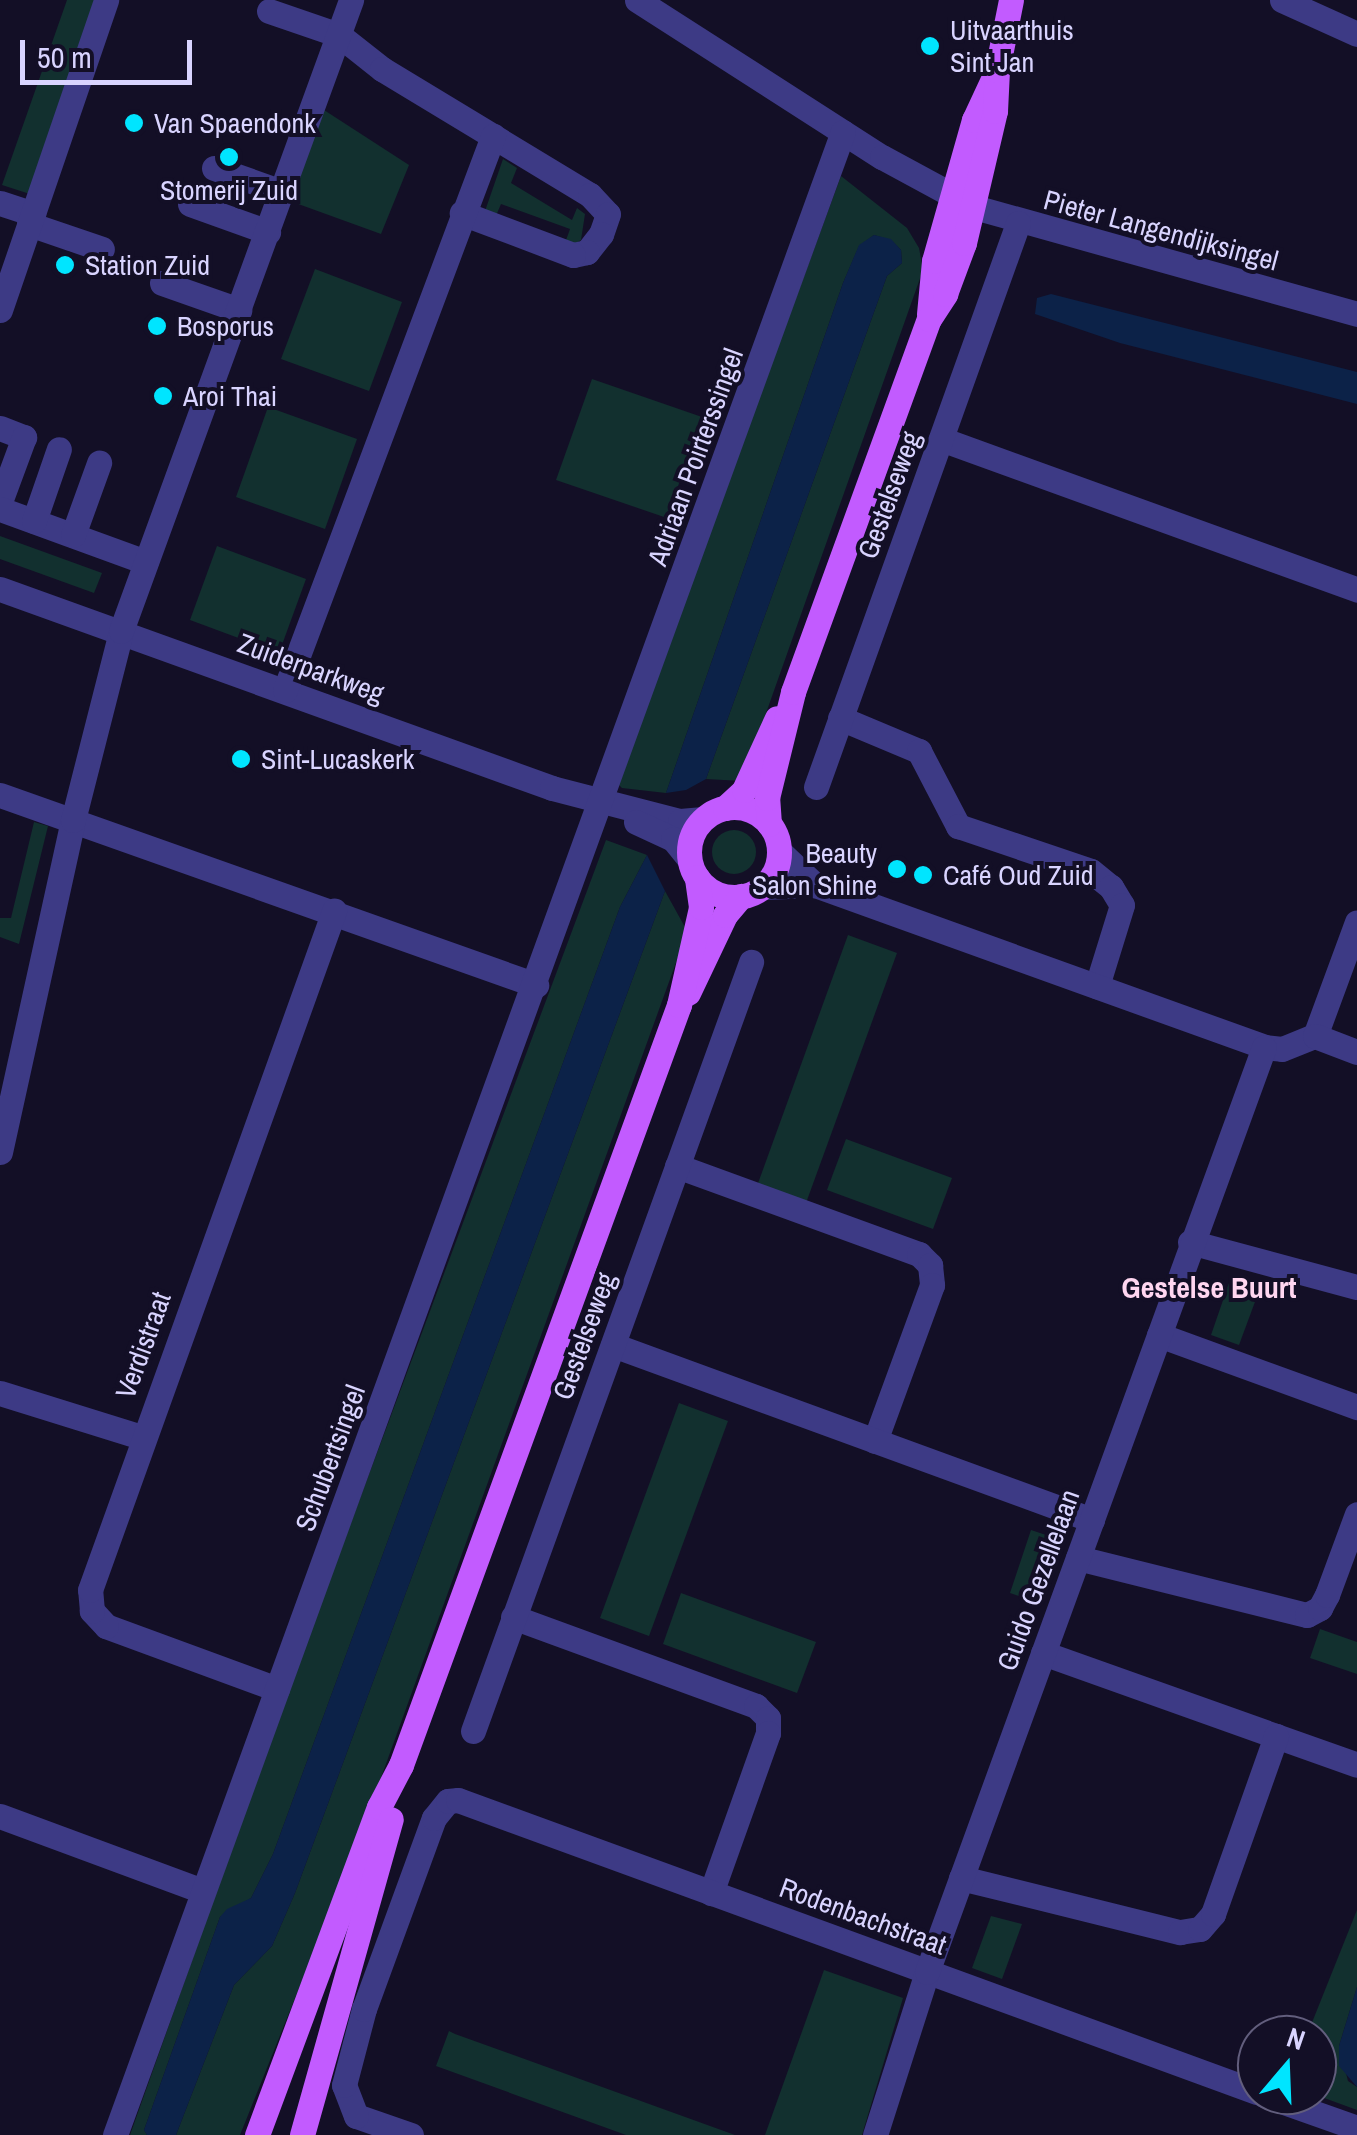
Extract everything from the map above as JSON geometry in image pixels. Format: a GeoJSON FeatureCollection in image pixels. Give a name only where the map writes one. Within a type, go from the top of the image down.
{"type":"FeatureCollection","features":[{"type":"Feature","properties":{"kind":"main road","name":"Gestelseweg"},"geometry":{"type":"LineString","coordinates":[[769,824],[767,798],[793,692],[929,319],[945,294],[963,202],[995,111],[997,70],[1012,0]]}},
{"type":"Feature","properties":{"kind":"main road","name":"Gestelseweg"},"geometry":{"type":"LineString","coordinates":[[714,814],[744,790],[775,720],[793,692]]}},
{"type":"Feature","properties":{"kind":"main road"},"geometry":{"type":"LineString","coordinates":[[745,808],[769,824],[779,850],[775,871],[751,892],[721,895],[693,868],[692,837],[714,814],[745,808]]}},
{"type":"Feature","properties":{"kind":"main road","name":"Gestelseweg"},"geometry":{"type":"LineString","coordinates":[[257,2135],[378,1808],[401,1765],[678,1005],[701,907],[693,868]]}},
{"type":"Feature","properties":{"kind":"main road","name":"Gestelseweg"},"geometry":{"type":"LineString","coordinates":[[678,1005],[697,984],[725,915],[751,892]]}},
{"type":"Feature","properties":{"kind":"main road","name":"Gestelseweg"},"geometry":{"type":"LineString","coordinates":[[302,2135],[331,2020],[394,1812],[401,1765]]}},
{"type":"Feature","properties":{"kind":"street"},"geometry":{"type":"LineString","coordinates":[[0,310],[106,0]]}},
{"type":"Feature","properties":{"kind":"street"},"geometry":{"type":"LineString","coordinates":[[0,1152],[11,1049],[121,632],[351,0]]}},
{"type":"Feature","properties":{"kind":"street","name":"Pieter Langendijksingel"},"geometry":{"type":"LineString","coordinates":[[636,0],[843,132],[963,202],[1018,223],[1357,314]]}},
{"type":"Feature","properties":{"kind":"street"},"geometry":{"type":"LineString","coordinates":[[1282,0],[1357,34]]}},
{"type":"Feature","properties":{"kind":"street"},"geometry":{"type":"LineString","coordinates":[[269,11],[339,36],[382,69],[590,195],[608,214],[601,234],[587,252],[573,256],[462,213]]}},
{"type":"Feature","properties":{"kind":"street","name":"Adriaan Poirterssingel"},"geometry":{"type":"LineString","coordinates":[[601,802],[843,132]]}},
{"type":"Feature","properties":{"kind":"street"},"geometry":{"type":"LineString","coordinates":[[285,690],[493,136]]}},
{"type":"Feature","properties":{"kind":"street"},"geometry":{"type":"LineString","coordinates":[[214,168],[282,192]]}},
{"type":"Feature","properties":{"kind":"street"},"geometry":{"type":"LineString","coordinates":[[0,203],[102,249]]}},
{"type":"Feature","properties":{"kind":"street"},"geometry":{"type":"LineString","coordinates":[[190,204],[268,232]]}},
{"type":"Feature","properties":{"kind":"street","name":"Gestelseweg"},"geometry":{"type":"LineString","coordinates":[[816,787],[1018,223]]}},
{"type":"Feature","properties":{"kind":"street"},"geometry":{"type":"LineString","coordinates":[[162,283],[239,310]]}},
{"type":"Feature","properties":{"kind":"street"},"geometry":{"type":"LineString","coordinates":[[0,428],[24,437],[0,506],[146,562]]}},
{"type":"Feature","properties":{"kind":"street"},"geometry":{"type":"LineString","coordinates":[[941,440],[1357,590]]}},
{"type":"Feature","properties":{"kind":"street"},"geometry":{"type":"LineString","coordinates":[[34,521],[59,450]]}},
{"type":"Feature","properties":{"kind":"street"},"geometry":{"type":"LineString","coordinates":[[73,535],[99,463]]}},
{"type":"Feature","properties":{"kind":"street","name":"Zuiderparkweg"},"geometry":{"type":"LineString","coordinates":[[0,589],[601,802],[680,821],[714,814]]}},
{"type":"Feature","properties":{"kind":"street"},"geometry":{"type":"LineString","coordinates":[[840,718],[919,751],[958,826],[1091,871],[1111,887],[1122,904],[1097,986]]}},
{"type":"Feature","properties":{"kind":"street"},"geometry":{"type":"LineString","coordinates":[[0,795],[536,984]]}},
{"type":"Feature","properties":{"kind":"street","name":"Zuiderparkweg"},"geometry":{"type":"LineString","coordinates":[[601,802],[673,838],[693,868]]}},
{"type":"Feature","properties":{"kind":"street","name":"Schubertsingel"},"geometry":{"type":"LineString","coordinates":[[115,2135],[601,802]]}},
{"type":"Feature","properties":{"kind":"street"},"geometry":{"type":"LineString","coordinates":[[779,850],[816,885],[1264,1048],[1282,1049],[1315,1036],[1357,1052]]}},
{"type":"Feature","properties":{"kind":"street"},"geometry":{"type":"LineString","coordinates":[[751,892],[816,885]]}},
{"type":"Feature","properties":{"kind":"street","name":"Verdistraat"},"geometry":{"type":"LineString","coordinates":[[277,1689],[106,1626],[92,1611],[90,1590],[141,1437],[334,912]]}},
{"type":"Feature","properties":{"kind":"street"},"geometry":{"type":"LineString","coordinates":[[1315,1036],[1357,922]]}},
{"type":"Feature","properties":{"kind":"street","name":"Gestelseweg"},"geometry":{"type":"LineString","coordinates":[[472,1731],[751,962]]}},
{"type":"Feature","properties":{"kind":"street","name":"Guido Gezellelaan"},"geometry":{"type":"LineString","coordinates":[[875,2135],[926,1972],[1264,1048]]}},
{"type":"Feature","properties":{"kind":"street"},"geometry":{"type":"LineString","coordinates":[[677,1166],[918,1254],[930,1265],[932,1284],[876,1441]]}},
{"type":"Feature","properties":{"kind":"street"},"geometry":{"type":"LineString","coordinates":[[1190,1242],[1357,1287]]}},
{"type":"Feature","properties":{"kind":"street"},"geometry":{"type":"LineString","coordinates":[[1158,1335],[1357,1406]]}},
{"type":"Feature","properties":{"kind":"street"},"geometry":{"type":"LineString","coordinates":[[612,1345],[1092,1520]]}},
{"type":"Feature","properties":{"kind":"street"},"geometry":{"type":"LineString","coordinates":[[0,1393],[141,1437]]}},
{"type":"Feature","properties":{"kind":"street"},"geometry":{"type":"LineString","coordinates":[[1078,1558],[1308,1615],[1320,1608],[1328,1595],[1357,1514]]}},
{"type":"Feature","properties":{"kind":"street"},"geometry":{"type":"LineString","coordinates":[[512,1616],[756,1706],[768,1718],[768,1732],[712,1892]]}},
{"type":"Feature","properties":{"kind":"street"},"geometry":{"type":"LineString","coordinates":[[1043,1653],[1357,1765]]}},
{"type":"Feature","properties":{"kind":"street"},"geometry":{"type":"LineString","coordinates":[[961,1878],[1180,1932],[1200,1930],[1213,1914],[1276,1736]]}},
{"type":"Feature","properties":{"kind":"street","name":"Rodenbachstraat"},"geometry":{"type":"LineString","coordinates":[[411,2135],[356,2116],[344,2085],[364,2009],[434,1818],[448,1801],[458,1800],[1237,2086]]}},
{"type":"Feature","properties":{"kind":"street"},"geometry":{"type":"LineString","coordinates":[[0,1816],[203,1890]]}},
{"type":"Feature","properties":{"kind":"street","name":"Rodenbachstraat"},"geometry":{"type":"LineString","coordinates":[[1320,2115],[1357,2128]]}},
{"type":"Feature","properties":{"kind":"green space"},"geometry":{"type":"Polygon","coordinates":[[[67,0],[105,0],[36,196],[2,185],[67,0]]]}},
{"type":"Feature","properties":{"kind":"green space"},"geometry":{"type":"Polygon","coordinates":[[[324,110],[409,165],[381,234],[290,201],[324,110]]]}},
{"type":"Feature","properties":{"kind":"green space"},"geometry":{"type":"Polygon","coordinates":[[[503,159],[517,168],[511,183],[572,220],[577,208],[585,214],[581,240],[573,245],[565,243],[570,229],[501,204],[495,218],[484,214],[503,159]]]}},
{"type":"Feature","properties":{"kind":"green space"},"geometry":{"type":"Polygon","coordinates":[[[841,176],[907,228],[919,248],[923,270],[742,781],[706,779],[887,276],[902,263],[901,250],[891,240],[874,235],[859,246],[843,283],[666,793],[622,788],[617,783],[841,176]]]}},
{"type":"Feature","properties":{"kind":"green space"},"geometry":{"type":"Polygon","coordinates":[[[315,269],[402,302],[369,391],[281,359],[315,269]]]}},
{"type":"Feature","properties":{"kind":"green space"},"geometry":{"type":"Polygon","coordinates":[[[592,379],[702,417],[667,518],[556,480],[592,379]]]}},
{"type":"Feature","properties":{"kind":"green space"},"geometry":{"type":"Polygon","coordinates":[[[268,407],[357,439],[325,529],[236,497],[268,407]]]}},
{"type":"Feature","properties":{"kind":"green space"},"geometry":{"type":"Polygon","coordinates":[[[0,536],[102,573],[94,593],[0,559],[0,536]]]}},
{"type":"Feature","properties":{"kind":"green space"},"geometry":{"type":"Polygon","coordinates":[[[217,546],[306,579],[279,653],[190,620],[217,546]]]}},
{"type":"Feature","properties":{"kind":"green space"},"geometry":{"type":"Polygon","coordinates":[[[34,822],[48,826],[19,944],[0,937],[0,918],[11,918],[34,822]]]}},
{"type":"Feature","properties":{"kind":"green space"},"geometry":{"type":"Polygon","coordinates":[[[734,830],[750,836],[756,852],[750,868],[734,874],[718,868],[712,852],[718,836],[734,830]]]}},
{"type":"Feature","properties":{"kind":"green space"},"geometry":{"type":"Polygon","coordinates":[[[606,840],[647,855],[620,907],[273,1854],[251,1898],[220,1917],[144,2130],[147,2135],[130,2135],[278,1718],[606,840]]]}},
{"type":"Feature","properties":{"kind":"green space"},"geometry":{"type":"Polygon","coordinates":[[[665,891],[686,929],[682,946],[357,1844],[240,2135],[176,2135],[234,1985],[272,1946],[295,1893],[665,891]]]}},
{"type":"Feature","properties":{"kind":"green space"},"geometry":{"type":"Polygon","coordinates":[[[848,935],[897,953],[806,1203],[757,1186],[848,935]]]}},
{"type":"Feature","properties":{"kind":"green space"},"geometry":{"type":"Polygon","coordinates":[[[846,1139],[952,1178],[933,1229],[827,1190],[846,1139]]]}},
{"type":"Feature","properties":{"kind":"green space"},"geometry":{"type":"Polygon","coordinates":[[[1230,1280],[1259,1291],[1239,1345],[1211,1335],[1230,1280]]]}},
{"type":"Feature","properties":{"kind":"green space"},"geometry":{"type":"Polygon","coordinates":[[[679,1403],[728,1421],[649,1636],[600,1618],[679,1403]]]}},
{"type":"Feature","properties":{"kind":"green space"},"geometry":{"type":"Polygon","coordinates":[[[1031,1530],[1061,1540],[1039,1603],[1010,1593],[1031,1530]]]}},
{"type":"Feature","properties":{"kind":"green space"},"geometry":{"type":"Polygon","coordinates":[[[681,1593],[816,1642],[797,1693],[663,1644],[681,1593]]]}},
{"type":"Feature","properties":{"kind":"green space"},"geometry":{"type":"Polygon","coordinates":[[[1320,1629],[1357,1642],[1357,1674],[1310,1658],[1320,1629]]]}},
{"type":"Feature","properties":{"kind":"green space"},"geometry":{"type":"Polygon","coordinates":[[[1357,1910],[1357,1987],[1339,2046],[1348,2081],[1357,2087],[1357,2110],[1337,2103],[1337,2015],[1315,2015],[1357,1910]]]}},
{"type":"Feature","properties":{"kind":"green space"},"geometry":{"type":"Polygon","coordinates":[[[991,1916],[1022,1924],[1002,1979],[972,1968],[991,1916]]]}},
{"type":"Feature","properties":{"kind":"green space"},"geometry":{"type":"Polygon","coordinates":[[[824,1970],[903,1998],[862,2135],[765,2135],[824,1970]]]}},
{"type":"Feature","properties":{"kind":"green space"},"geometry":{"type":"Polygon","coordinates":[[[449,2031],[735,2135],[626,2135],[436,2066],[449,2031]]]}},
{"type":"Feature","properties":{"kind":"water"},"geometry":{"type":"Polygon","coordinates":[[[874,235],[891,239],[901,250],[902,263],[887,276],[706,779],[686,790],[666,793],[843,283],[859,245],[874,235]]]}},
{"type":"Feature","properties":{"kind":"water"},"geometry":{"type":"Polygon","coordinates":[[[1051,294],[1357,372],[1357,404],[1120,343],[1035,314],[1037,298],[1051,294]]]}},
{"type":"Feature","properties":{"kind":"water"},"geometry":{"type":"Polygon","coordinates":[[[647,855],[665,891],[295,1893],[272,1946],[234,1985],[176,2135],[147,2135],[144,2130],[220,1917],[227,1909],[251,1898],[273,1854],[620,907],[647,855]]]}},
{"type":"Feature","properties":{"kind":"water"},"geometry":{"type":"Polygon","coordinates":[[[1357,1987],[1357,2087],[1339,2066],[1339,2046],[1357,1987]]]}},
{"type":"Feature","properties":{"kind":"place","name":"Uitvaarthuis Sint Jan"},"geometry":{"type":"Point","coordinates":[930,46]}},
{"type":"Feature","properties":{"kind":"place","name":"Van Spaendonk"},"geometry":{"type":"Point","coordinates":[134,123]}},
{"type":"Feature","properties":{"kind":"place","name":"Stomerij Zuid"},"geometry":{"type":"Point","coordinates":[229,157]}},
{"type":"Feature","properties":{"kind":"place","name":"Station Zuid"},"geometry":{"type":"Point","coordinates":[65,265]}},
{"type":"Feature","properties":{"kind":"place","name":"Bosporus"},"geometry":{"type":"Point","coordinates":[157,326]}},
{"type":"Feature","properties":{"kind":"place","name":"Aroi Thai"},"geometry":{"type":"Point","coordinates":[163,396]}},
{"type":"Feature","properties":{"kind":"place","name":"Sint-Lucaskerk"},"geometry":{"type":"Point","coordinates":[241,759]}},
{"type":"Feature","properties":{"kind":"place","name":"Beauty Salon Shine"},"geometry":{"type":"Point","coordinates":[897,869]}},
{"type":"Feature","properties":{"kind":"place","name":"Café Oud Zuid"},"geometry":{"type":"Point","coordinates":[923,875]}},
{"type":"Feature","properties":{"kind":"district","name":"Gestelse Buurt"},"geometry":{"type":"Point","coordinates":[1209,1287]}}]}
